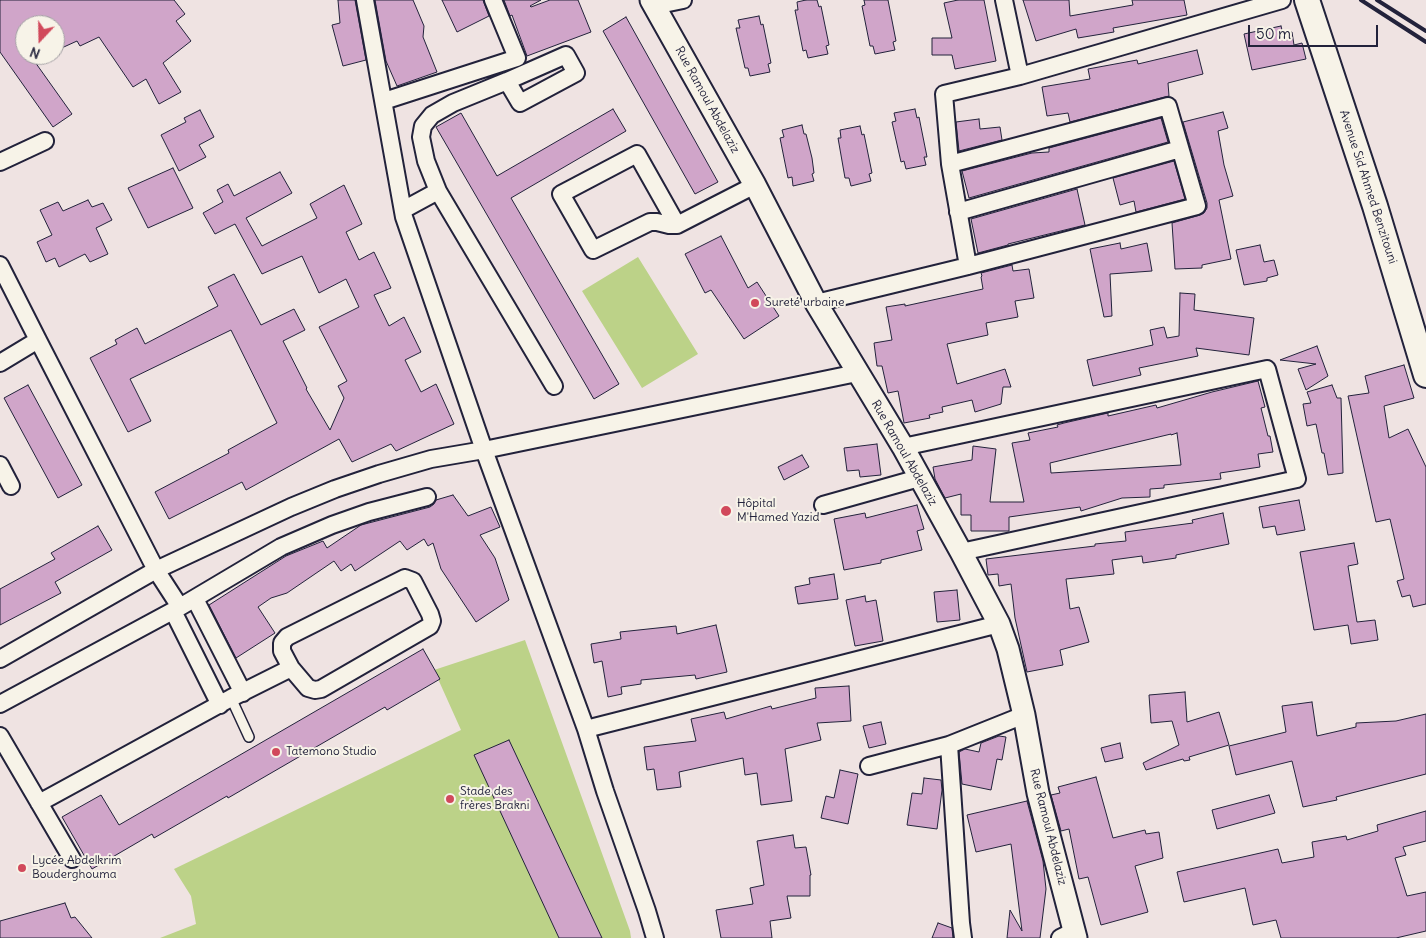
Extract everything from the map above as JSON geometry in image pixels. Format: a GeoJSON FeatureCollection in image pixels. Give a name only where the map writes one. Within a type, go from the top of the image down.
{"type":"FeatureCollection","features":[{"type":"Feature","properties":{"kind":"main road","name":"Avenue Sid Ahmed Benzitouni"},"geometry":{"type":"LineString","coordinates":[[1307,0],[1375,206],[1426,375]]}},
{"type":"Feature","properties":{"kind":"street"},"geometry":{"type":"LineString","coordinates":[[365,0],[404,217],[484,450],[586,729],[655,938]]}},
{"type":"Feature","properties":{"kind":"street"},"geometry":{"type":"LineString","coordinates":[[384,101],[517,58],[493,0]]}},
{"type":"Feature","properties":{"kind":"street"},"geometry":{"type":"LineString","coordinates":[[652,3],[683,0]]}},
{"type":"Feature","properties":{"kind":"street"},"geometry":{"type":"LineString","coordinates":[[1004,0],[1020,76]]}},
{"type":"Feature","properties":{"kind":"street"},"geometry":{"type":"LineString","coordinates":[[1229,0],[1249,9]]}},
{"type":"Feature","properties":{"kind":"street"},"geometry":{"type":"LineString","coordinates":[[968,266],[950,164],[944,94],[1020,76],[1282,0]]}},
{"type":"Feature","properties":{"kind":"street","name":"Rue Ramoul Abdelaziz"},"geometry":{"type":"LineString","coordinates":[[652,3],[755,185],[816,303],[903,447],[999,624],[1008,649],[1024,715],[1038,793],[1070,936]]}},
{"type":"Feature","properties":{"kind":"street"},"geometry":{"type":"LineString","coordinates":[[506,80],[432,115],[423,126],[421,137],[423,151],[438,191],[554,386]]}},
{"type":"Feature","properties":{"kind":"street"},"geometry":{"type":"LineString","coordinates":[[816,303],[968,266],[1197,206],[1168,106],[950,164]]}},
{"type":"Feature","properties":{"kind":"street"},"geometry":{"type":"LineString","coordinates":[[0,162],[45,141]]}},
{"type":"Feature","properties":{"kind":"street"},"geometry":{"type":"LineString","coordinates":[[958,212],[1180,149]]}},
{"type":"Feature","properties":{"kind":"street"},"geometry":{"type":"LineString","coordinates":[[677,225],[637,154],[561,194],[593,250],[650,222],[669,226],[677,225],[755,185]]}},
{"type":"Feature","properties":{"kind":"street"},"geometry":{"type":"LineString","coordinates":[[403,210],[438,191]]}},
{"type":"Feature","properties":{"kind":"street"},"geometry":{"type":"LineString","coordinates":[[0,265],[156,570],[231,699]]}},
{"type":"Feature","properties":{"kind":"street"},"geometry":{"type":"LineString","coordinates":[[0,363],[38,340]]}},
{"type":"Feature","properties":{"kind":"street"},"geometry":{"type":"LineString","coordinates":[[903,447],[1267,369],[1297,479],[961,552]]}},
{"type":"Feature","properties":{"kind":"street"},"geometry":{"type":"LineString","coordinates":[[0,659],[156,570],[291,507],[379,474],[431,459],[484,450],[857,373]]}},
{"type":"Feature","properties":{"kind":"street"},"geometry":{"type":"LineString","coordinates":[[0,465],[11,486]]}},
{"type":"Feature","properties":{"kind":"street"},"geometry":{"type":"LineString","coordinates":[[823,505],[919,478]]}},
{"type":"Feature","properties":{"kind":"street"},"geometry":{"type":"LineString","coordinates":[[0,704],[195,599],[281,547],[332,525],[369,512],[427,497]]}},
{"type":"Feature","properties":{"kind":"street"},"geometry":{"type":"LineString","coordinates":[[405,578],[413,581],[430,614],[432,622],[430,626],[321,689],[314,690],[308,688],[291,668],[282,652],[282,643],[287,637],[405,578]]}},
{"type":"Feature","properties":{"kind":"street"},"geometry":{"type":"LineString","coordinates":[[195,599],[231,699]]}},
{"type":"Feature","properties":{"kind":"street"},"geometry":{"type":"LineString","coordinates":[[586,729],[999,624]]}},
{"type":"Feature","properties":{"kind":"street"},"geometry":{"type":"LineString","coordinates":[[38,803],[291,668]]}},
{"type":"Feature","properties":{"kind":"street"},"geometry":{"type":"LineString","coordinates":[[869,766],[949,745],[1024,715]]}},
{"type":"Feature","properties":{"kind":"street"},"geometry":{"type":"LineString","coordinates":[[0,736],[72,859]]}},
{"type":"Feature","properties":{"kind":"street"},"geometry":{"type":"LineString","coordinates":[[949,745],[963,938]]}},
{"type":"Feature","properties":{"kind":"lane"},"geometry":{"type":"LineString","coordinates":[[231,699],[249,737]]}},
{"type":"Feature","properties":{"kind":"green space"},"geometry":{"type":"Polygon","coordinates":[[[638,257],[698,354],[642,388],[582,291],[638,257]]]}},
{"type":"Feature","properties":{"kind":"green space","name":"Stade des frères Brakni"},"geometry":{"type":"Polygon","coordinates":[[[525,640],[631,938],[160,938],[196,924],[191,896],[174,869],[461,730],[434,670],[525,640]]]}},
{"type":"Feature","properties":{"kind":"building"},"geometry":{"type":"Polygon","coordinates":[[[0,0],[174,0],[185,14],[176,21],[191,41],[163,63],[181,92],[159,104],[146,79],[133,87],[99,37],[80,46],[77,41],[65,46],[65,15],[15,15],[15,65],[37,65],[72,114],[53,127],[0,52],[0,0]]]}},
{"type":"Feature","properties":{"kind":"building"},"geometry":{"type":"Polygon","coordinates":[[[338,0],[355,0],[366,60],[343,66],[332,25],[340,23],[338,0]]]}},
{"type":"Feature","properties":{"kind":"building"},"geometry":{"type":"Polygon","coordinates":[[[375,0],[413,0],[424,26],[423,37],[437,72],[397,86],[386,61],[375,0]]]}},
{"type":"Feature","properties":{"kind":"building"},"geometry":{"type":"Polygon","coordinates":[[[442,0],[483,0],[489,16],[457,32],[442,0]]]}},
{"type":"Feature","properties":{"kind":"building"},"geometry":{"type":"Polygon","coordinates":[[[504,0],[541,0],[531,7],[550,0],[578,0],[591,32],[527,56],[512,15],[510,16],[504,0]]]}},
{"type":"Feature","properties":{"kind":"building"},"geometry":{"type":"Polygon","coordinates":[[[817,0],[819,7],[821,6],[829,45],[826,46],[828,54],[808,58],[806,50],[803,51],[795,10],[798,10],[797,2],[817,0]]]}},
{"type":"Feature","properties":{"kind":"building"},"geometry":{"type":"Polygon","coordinates":[[[864,0],[888,0],[896,41],[893,42],[895,50],[875,54],[873,46],[870,46],[862,6],[865,5],[864,0]]]}},
{"type":"Feature","properties":{"kind":"building"},"geometry":{"type":"Polygon","coordinates":[[[958,0],[984,0],[996,61],[955,69],[952,55],[932,55],[932,38],[952,38],[944,3],[958,0]]]}},
{"type":"Feature","properties":{"kind":"building"},"geometry":{"type":"Polygon","coordinates":[[[1023,0],[1069,0],[1070,16],[1133,5],[1132,0],[1184,0],[1187,15],[1113,28],[1114,32],[1078,38],[1076,29],[1036,41],[1023,0]]]}},
{"type":"Feature","properties":{"kind":"building"},"geometry":{"type":"Polygon","coordinates":[[[759,16],[761,25],[763,24],[771,63],[768,64],[770,72],[750,76],[748,68],[745,68],[736,28],[740,28],[738,20],[759,16]]]}},
{"type":"Feature","properties":{"kind":"building"},"geometry":{"type":"Polygon","coordinates":[[[626,17],[718,182],[695,194],[603,31],[626,17]]]}},
{"type":"Feature","properties":{"kind":"building"},"geometry":{"type":"Polygon","coordinates":[[[1281,26],[1283,34],[1292,32],[1294,45],[1302,43],[1306,59],[1252,70],[1244,34],[1281,26]]]}},
{"type":"Feature","properties":{"kind":"building"},"geometry":{"type":"Polygon","coordinates":[[[1197,50],[1203,74],[1168,83],[1169,96],[1070,122],[1068,113],[1047,116],[1042,87],[1090,79],[1088,69],[1137,60],[1138,64],[1197,50]]]}},
{"type":"Feature","properties":{"kind":"building"},"geometry":{"type":"Polygon","coordinates":[[[613,109],[626,131],[511,198],[619,384],[594,399],[436,127],[461,113],[497,176],[613,109]]]}},
{"type":"Feature","properties":{"kind":"building"},"geometry":{"type":"Polygon","coordinates":[[[915,109],[917,118],[919,117],[927,157],[924,157],[926,165],[906,169],[904,161],[901,162],[892,122],[896,121],[894,113],[915,109]]]}},
{"type":"Feature","properties":{"kind":"building"},"geometry":{"type":"Polygon","coordinates":[[[200,110],[214,137],[199,145],[206,157],[179,171],[161,135],[186,122],[184,118],[200,110]]]}},
{"type":"Feature","properties":{"kind":"building"},"geometry":{"type":"Polygon","coordinates":[[[1223,112],[1228,128],[1218,131],[1224,165],[1233,196],[1219,200],[1231,259],[1202,265],[1202,268],[1175,269],[1172,223],[1200,215],[1207,208],[1183,122],[1223,112]]]}},
{"type":"Feature","properties":{"kind":"building"},"geometry":{"type":"Polygon","coordinates":[[[1161,118],[1168,142],[969,198],[962,171],[1032,153],[1049,152],[1049,148],[1161,118]]]}},
{"type":"Feature","properties":{"kind":"building"},"geometry":{"type":"Polygon","coordinates":[[[979,119],[980,129],[1000,127],[1002,140],[959,151],[956,122],[979,119]]]}},
{"type":"Feature","properties":{"kind":"building"},"geometry":{"type":"Polygon","coordinates":[[[802,125],[812,158],[814,181],[793,186],[792,177],[788,178],[780,138],[784,137],[782,130],[802,125]]]}},
{"type":"Feature","properties":{"kind":"building"},"geometry":{"type":"Polygon","coordinates":[[[860,126],[862,135],[864,134],[872,173],[869,174],[871,181],[851,186],[849,178],[845,178],[838,138],[841,138],[840,130],[860,126]]]}},
{"type":"Feature","properties":{"kind":"building"},"geometry":{"type":"Polygon","coordinates":[[[1174,161],[1185,199],[1136,212],[1134,201],[1120,205],[1113,178],[1174,161]]]}},
{"type":"Feature","properties":{"kind":"building"},"geometry":{"type":"Polygon","coordinates":[[[173,168],[193,208],[148,228],[128,188],[173,168]]]}},
{"type":"Feature","properties":{"kind":"building"},"geometry":{"type":"Polygon","coordinates":[[[280,172],[292,193],[246,218],[262,246],[317,218],[310,204],[344,185],[362,224],[346,232],[359,260],[374,252],[391,288],[374,295],[389,326],[404,317],[421,352],[405,360],[421,392],[436,384],[454,424],[396,451],[391,444],[352,462],[339,439],[246,490],[242,482],[169,519],[155,492],[229,453],[228,450],[277,423],[231,330],[130,379],[151,421],[128,432],[90,358],[117,344],[115,340],[137,328],[145,344],[218,306],[208,287],[234,274],[261,325],[294,309],[305,330],[283,341],[306,389],[330,430],[344,398],[338,386],[347,381],[319,327],[359,307],[346,279],[319,293],[302,256],[262,274],[235,224],[215,234],[203,213],[223,202],[217,190],[228,184],[234,196],[280,172]]]}},
{"type":"Feature","properties":{"kind":"building"},"geometry":{"type":"Polygon","coordinates":[[[1077,189],[1085,225],[978,253],[971,219],[1077,189]]]}},
{"type":"Feature","properties":{"kind":"building"},"geometry":{"type":"Polygon","coordinates":[[[88,200],[92,207],[103,203],[112,220],[96,228],[108,254],[90,262],[85,254],[59,267],[55,258],[46,262],[37,242],[52,235],[40,210],[58,202],[63,211],[88,200]]]}},
{"type":"Feature","properties":{"kind":"building"},"geometry":{"type":"Polygon","coordinates":[[[721,236],[748,288],[757,282],[779,316],[744,339],[711,290],[705,293],[685,254],[721,236]]]}},
{"type":"Feature","properties":{"kind":"building"},"geometry":{"type":"Polygon","coordinates":[[[1120,243],[1121,249],[1147,243],[1152,271],[1110,274],[1112,316],[1104,317],[1090,249],[1120,243]]]}},
{"type":"Feature","properties":{"kind":"building"},"geometry":{"type":"Polygon","coordinates":[[[1260,245],[1264,262],[1274,260],[1278,275],[1267,278],[1267,281],[1244,285],[1236,250],[1260,245]]]}},
{"type":"Feature","properties":{"kind":"building"},"geometry":{"type":"Polygon","coordinates":[[[1012,265],[1013,271],[1029,269],[1034,298],[1015,301],[1018,317],[986,323],[988,335],[947,344],[957,384],[1005,369],[1011,387],[1003,387],[1001,404],[975,412],[972,400],[942,407],[943,412],[929,415],[930,418],[904,423],[898,391],[888,393],[882,366],[877,366],[874,343],[892,340],[886,307],[905,304],[905,306],[983,289],[981,273],[1012,265]]]}},
{"type":"Feature","properties":{"kind":"building"},"geometry":{"type":"Polygon","coordinates":[[[1180,293],[1195,294],[1194,310],[1254,318],[1249,355],[1196,348],[1198,356],[1139,368],[1141,375],[1093,386],[1087,360],[1153,345],[1150,330],[1164,327],[1167,338],[1179,336],[1180,293]]]}},
{"type":"Feature","properties":{"kind":"building"},"geometry":{"type":"Polygon","coordinates":[[[1317,346],[1328,376],[1306,390],[1298,369],[1316,364],[1280,360],[1317,346]]]}},
{"type":"Feature","properties":{"kind":"building"},"geometry":{"type":"Polygon","coordinates":[[[1404,365],[1414,398],[1384,406],[1389,438],[1408,429],[1426,467],[1426,604],[1413,607],[1410,595],[1402,597],[1397,581],[1404,579],[1390,519],[1376,522],[1348,396],[1369,393],[1365,376],[1404,365]]]}},
{"type":"Feature","properties":{"kind":"building"},"geometry":{"type":"Polygon","coordinates":[[[1258,381],[1265,407],[1261,408],[1273,452],[1258,454],[1260,467],[1220,473],[1221,479],[1164,485],[1164,488],[1150,489],[1150,497],[1122,498],[1081,511],[1080,507],[1009,517],[1009,531],[971,531],[971,515],[961,515],[961,494],[945,498],[935,479],[933,467],[972,460],[973,446],[996,449],[990,502],[1024,502],[1012,443],[1030,440],[1028,433],[1108,413],[1108,416],[1156,405],[1157,408],[1258,381]],[[1177,433],[1050,463],[1051,473],[1181,465],[1177,433]]]}},
{"type":"Feature","properties":{"kind":"building"},"geometry":{"type":"Polygon","coordinates":[[[28,385],[82,485],[58,498],[4,398],[28,385]]]}},
{"type":"Feature","properties":{"kind":"building"},"geometry":{"type":"Polygon","coordinates":[[[1332,385],[1337,398],[1341,398],[1343,473],[1328,475],[1316,424],[1307,426],[1303,404],[1311,403],[1307,392],[1332,385]]]}},
{"type":"Feature","properties":{"kind":"building"},"geometry":{"type":"Polygon","coordinates":[[[877,444],[881,475],[860,477],[859,470],[847,471],[844,448],[877,444]]]}},
{"type":"Feature","properties":{"kind":"building"},"geometry":{"type":"Polygon","coordinates":[[[802,455],[809,467],[784,480],[778,467],[802,455]]]}},
{"type":"Feature","properties":{"kind":"building"},"geometry":{"type":"Polygon","coordinates":[[[453,495],[468,516],[491,507],[500,527],[480,535],[495,558],[509,600],[476,622],[441,569],[433,543],[428,546],[424,539],[407,550],[400,541],[355,571],[351,564],[341,571],[334,561],[287,593],[271,598],[258,607],[275,633],[236,658],[209,605],[286,556],[323,541],[327,548],[361,525],[430,507],[436,500],[453,495]]]}},
{"type":"Feature","properties":{"kind":"building"},"geometry":{"type":"Polygon","coordinates":[[[1299,500],[1305,530],[1277,535],[1275,526],[1263,528],[1259,507],[1299,500]]]}},
{"type":"Feature","properties":{"kind":"building"},"geometry":{"type":"Polygon","coordinates":[[[917,505],[924,529],[917,531],[922,550],[881,560],[881,563],[844,570],[834,519],[865,513],[866,518],[917,505]]]}},
{"type":"Feature","properties":{"kind":"building"},"geometry":{"type":"Polygon","coordinates":[[[1223,513],[1229,544],[1176,555],[1176,558],[1143,563],[1142,556],[1112,560],[1114,574],[1066,579],[1070,609],[1079,607],[1089,642],[1060,650],[1063,665],[1027,672],[1015,618],[1011,584],[999,586],[998,574],[988,575],[986,559],[1126,541],[1125,532],[1193,523],[1192,520],[1223,513]]]}},
{"type":"Feature","properties":{"kind":"building"},"geometry":{"type":"Polygon","coordinates":[[[98,526],[112,550],[55,582],[61,593],[0,625],[0,589],[55,559],[51,553],[98,526]]]}},
{"type":"Feature","properties":{"kind":"building"},"geometry":{"type":"Polygon","coordinates":[[[1354,543],[1358,564],[1348,566],[1357,622],[1375,620],[1378,640],[1351,644],[1348,625],[1314,630],[1300,552],[1354,543]]]}},
{"type":"Feature","properties":{"kind":"building"},"geometry":{"type":"Polygon","coordinates":[[[834,574],[838,599],[798,604],[795,587],[810,584],[809,578],[834,574]]]}},
{"type":"Feature","properties":{"kind":"building"},"geometry":{"type":"Polygon","coordinates":[[[957,590],[960,620],[937,622],[934,592],[957,590]]]}},
{"type":"Feature","properties":{"kind":"building"},"geometry":{"type":"Polygon","coordinates":[[[865,596],[866,602],[876,600],[883,641],[855,646],[846,600],[865,596]]]}},
{"type":"Feature","properties":{"kind":"building"},"geometry":{"type":"Polygon","coordinates":[[[716,625],[727,672],[696,679],[695,675],[641,680],[641,684],[621,687],[622,694],[608,697],[602,661],[594,663],[591,644],[621,639],[620,632],[676,626],[677,634],[716,625]]]}},
{"type":"Feature","properties":{"kind":"building","name":"Tatemono Studio"},"geometry":{"type":"Polygon","coordinates":[[[423,649],[440,679],[387,710],[385,707],[228,798],[227,796],[154,838],[152,834],[92,869],[62,817],[101,795],[119,825],[423,649]]]}},
{"type":"Feature","properties":{"kind":"building"},"geometry":{"type":"Polygon","coordinates":[[[849,686],[851,721],[817,723],[821,740],[785,749],[792,801],[761,805],[757,773],[745,775],[743,758],[679,772],[681,787],[657,790],[654,769],[647,770],[644,747],[696,741],[691,719],[724,712],[726,719],[771,706],[772,709],[816,698],[815,688],[849,686]]]}},
{"type":"Feature","properties":{"kind":"building"},"geometry":{"type":"Polygon","coordinates":[[[1185,692],[1187,722],[1219,712],[1229,745],[1189,757],[1190,760],[1184,761],[1183,759],[1146,770],[1143,763],[1179,745],[1172,721],[1151,723],[1149,695],[1185,692]]]}},
{"type":"Feature","properties":{"kind":"building"},"geometry":{"type":"Polygon","coordinates":[[[1312,702],[1317,736],[1356,727],[1356,723],[1396,721],[1426,714],[1426,774],[1336,797],[1337,800],[1303,807],[1292,761],[1236,775],[1229,746],[1286,732],[1282,706],[1312,702]]]}},
{"type":"Feature","properties":{"kind":"building"},"geometry":{"type":"Polygon","coordinates":[[[881,722],[886,744],[869,748],[863,726],[881,722]]]}},
{"type":"Feature","properties":{"kind":"building"},"geometry":{"type":"Polygon","coordinates":[[[999,736],[1006,737],[1002,760],[997,759],[991,790],[962,784],[959,752],[965,749],[979,752],[981,743],[999,736]]]}},
{"type":"Feature","properties":{"kind":"building"},"geometry":{"type":"Polygon","coordinates":[[[509,740],[602,938],[559,938],[474,755],[509,740]]]}},
{"type":"Feature","properties":{"kind":"building"},"geometry":{"type":"Polygon","coordinates":[[[1120,743],[1123,758],[1105,762],[1101,748],[1120,743]]]}},
{"type":"Feature","properties":{"kind":"building"},"geometry":{"type":"Polygon","coordinates":[[[840,770],[858,774],[848,824],[821,818],[826,796],[834,798],[840,770]]]}},
{"type":"Feature","properties":{"kind":"building"},"geometry":{"type":"Polygon","coordinates":[[[1096,777],[1113,838],[1145,830],[1146,834],[1159,832],[1163,858],[1135,866],[1148,912],[1101,925],[1088,877],[1079,879],[1069,829],[1061,831],[1051,795],[1060,793],[1058,787],[1096,777]]]}},
{"type":"Feature","properties":{"kind":"building"},"geometry":{"type":"Polygon","coordinates":[[[924,778],[941,780],[942,790],[937,829],[907,825],[912,793],[922,794],[924,778]]]}},
{"type":"Feature","properties":{"kind":"building"},"geometry":{"type":"Polygon","coordinates":[[[1269,795],[1275,813],[1217,829],[1212,810],[1269,795]]]}},
{"type":"Feature","properties":{"kind":"building"},"geometry":{"type":"Polygon","coordinates":[[[1027,801],[1043,861],[1046,889],[1040,938],[1007,938],[1010,910],[1022,931],[1011,844],[976,852],[967,815],[1027,801]]]}},
{"type":"Feature","properties":{"kind":"building"},"geometry":{"type":"Polygon","coordinates":[[[1426,811],[1426,841],[1403,847],[1406,855],[1395,858],[1407,896],[1426,892],[1426,931],[1396,938],[1281,938],[1276,920],[1253,925],[1245,888],[1184,902],[1177,872],[1278,849],[1282,863],[1314,857],[1312,842],[1346,836],[1347,840],[1378,831],[1377,825],[1426,811]]]}},
{"type":"Feature","properties":{"kind":"building"},"geometry":{"type":"Polygon","coordinates":[[[793,835],[795,848],[806,847],[811,875],[810,896],[787,896],[791,918],[770,921],[772,938],[721,938],[716,910],[753,904],[750,888],[764,885],[757,841],[793,835]]]}},
{"type":"Feature","properties":{"kind":"building"},"geometry":{"type":"Polygon","coordinates":[[[65,903],[71,918],[75,917],[92,938],[0,938],[0,921],[65,903]]]}},
{"type":"Feature","properties":{"kind":"building"},"geometry":{"type":"Polygon","coordinates":[[[938,923],[952,928],[953,938],[932,938],[938,923]]]}},
{"type":"Feature","properties":{"kind":"railway"},"geometry":{"type":"LineString","coordinates":[[1361,0],[1426,42]]}},
{"type":"Feature","properties":{"kind":"railway"},"geometry":{"type":"LineString","coordinates":[[1377,0],[1426,31]]}},
{"type":"Feature","properties":{"kind":"place","name":"Sureté urbaine"},"geometry":{"type":"Point","coordinates":[755,303]}},
{"type":"Feature","properties":{"kind":"place","name":"Hôpital M'Hamed Yazid"},"geometry":{"type":"Point","coordinates":[726,511]}},
{"type":"Feature","properties":{"kind":"place","name":"Tatemono Studio"},"geometry":{"type":"Point","coordinates":[276,752]}},
{"type":"Feature","properties":{"kind":"place","name":"Stade des frères Brakni"},"geometry":{"type":"Point","coordinates":[450,799]}},
{"type":"Feature","properties":{"kind":"place","name":"Lycée Abdelkrim Bouderghouma"},"geometry":{"type":"Point","coordinates":[22,868]}}]}
